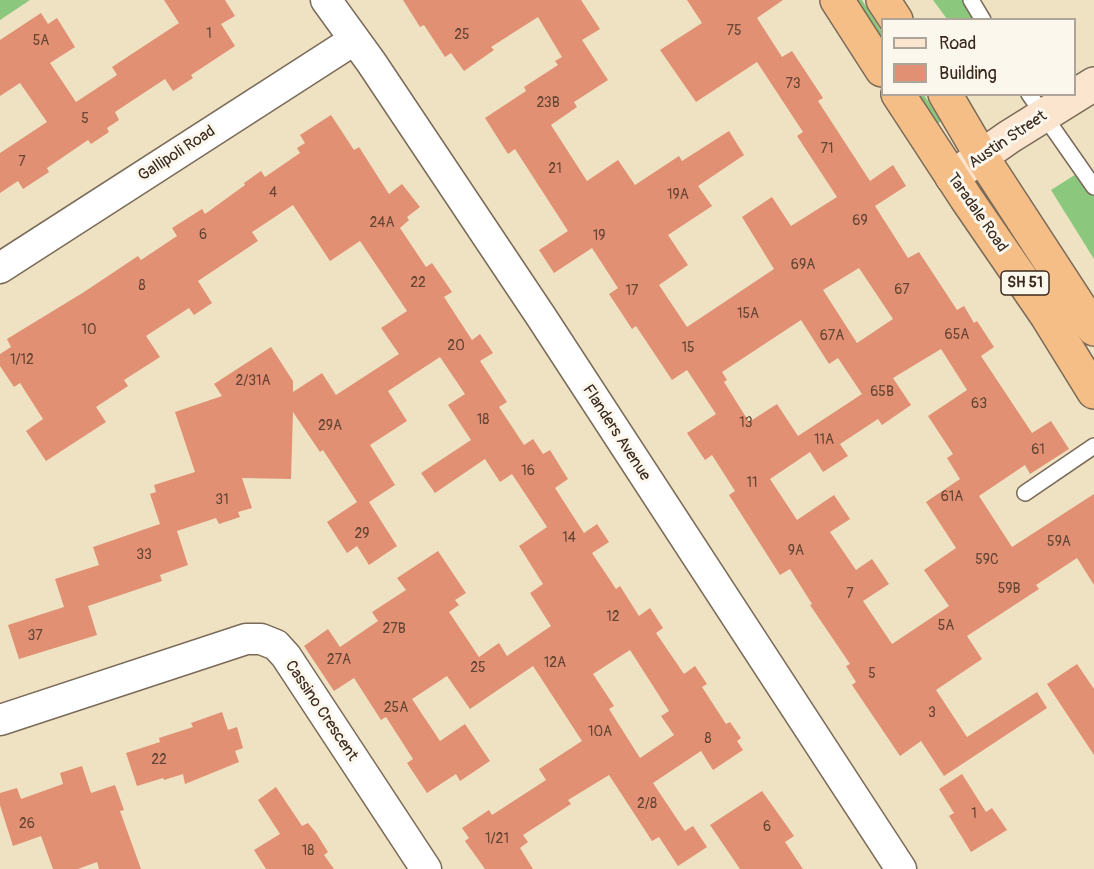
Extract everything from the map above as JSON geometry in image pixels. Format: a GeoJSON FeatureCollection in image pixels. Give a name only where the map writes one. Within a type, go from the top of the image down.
{"type":"FeatureCollection","features":[{"type":"Feature","properties":{"kind":"highway"},"geometry":{"type":"LineString","coordinates":[[837,0],[881,68]]}},
{"type":"Feature","properties":{"kind":"highway"},"geometry":{"type":"LineString","coordinates":[[883,0],[895,18]]}},
{"type":"Feature","properties":{"kind":"highway","name":"Taradale Road"},"geometry":{"type":"LineString","coordinates":[[899,96],[1036,298],[1094,392]]}},
{"type":"Feature","properties":{"kind":"highway","name":"Taradale Road"},"geometry":{"type":"LineString","coordinates":[[946,96],[982,157],[1094,329]]}},
{"type":"Feature","properties":{"kind":"main road","name":"Austin Street"},"geometry":{"type":"LineString","coordinates":[[1076,91],[1094,84]]}},
{"type":"Feature","properties":{"kind":"main road","name":"Austin Street"},"geometry":{"type":"LineString","coordinates":[[952,177],[982,157],[1037,105],[1061,96]]}},
{"type":"Feature","properties":{"kind":"street","name":"Flanders Avenue"},"geometry":{"type":"LineString","coordinates":[[326,0],[371,62],[542,318],[901,869]]}},
{"type":"Feature","properties":{"kind":"street","name":"Gallipoli Road"},"geometry":{"type":"LineString","coordinates":[[0,268],[354,40]]}},
{"type":"Feature","properties":{"kind":"street","name":"Cassino Crescent"},"geometry":{"type":"LineString","coordinates":[[0,720],[246,639],[261,639],[276,645],[286,656],[426,869]]}},
{"type":"Feature","properties":{"kind":"lane"},"geometry":{"type":"LineString","coordinates":[[971,0],[982,18]]}},
{"type":"Feature","properties":{"kind":"lane"},"geometry":{"type":"LineString","coordinates":[[1037,105],[1094,187]]}},
{"type":"Feature","properties":{"kind":"lane"},"geometry":{"type":"LineString","coordinates":[[1025,494],[1094,446]]}},
{"type":"Feature","properties":{"kind":"green space"},"geometry":{"type":"Polygon","coordinates":[[[0,0],[30,0],[0,20],[0,0]]]}},
{"type":"Feature","properties":{"kind":"green space"},"geometry":{"type":"Polygon","coordinates":[[[854,0],[862,0],[881,30],[881,41],[854,0]]]}},
{"type":"Feature","properties":{"kind":"green space"},"geometry":{"type":"Polygon","coordinates":[[[933,0],[975,0],[987,18],[946,18],[933,0]]]}},
{"type":"Feature","properties":{"kind":"green space"},"geometry":{"type":"Polygon","coordinates":[[[917,96],[925,96],[941,121],[936,125],[917,96]]]}},
{"type":"Feature","properties":{"kind":"green space"},"geometry":{"type":"Polygon","coordinates":[[[1089,166],[1094,174],[1094,259],[1051,190],[1089,166]]]}},
{"type":"Feature","properties":{"kind":"building"},"geometry":{"type":"Polygon","coordinates":[[[164,0],[225,0],[235,16],[221,24],[235,46],[191,75],[193,78],[173,91],[165,79],[115,112],[119,120],[107,128],[109,132],[91,144],[88,140],[47,168],[49,172],[23,189],[18,181],[0,193],[0,153],[47,122],[20,83],[0,96],[0,40],[41,13],[48,24],[57,18],[75,47],[50,63],[76,102],[117,75],[112,67],[179,23],[164,0]]]}},
{"type":"Feature","properties":{"kind":"building"},"geometry":{"type":"Polygon","coordinates":[[[403,0],[581,0],[600,29],[582,40],[608,80],[574,102],[577,107],[551,125],[587,181],[618,160],[635,185],[679,156],[682,161],[729,131],[744,155],[698,186],[712,206],[668,235],[688,265],[659,285],[687,327],[774,269],[742,217],[772,197],[791,226],[837,197],[797,136],[803,132],[757,62],[696,102],[660,50],[702,23],[687,0],[783,0],[757,18],[782,57],[792,51],[823,98],[818,101],[870,181],[893,165],[906,186],[875,206],[908,258],[919,252],[957,310],[964,306],[974,323],[977,321],[994,347],[981,356],[1032,433],[1051,421],[1069,449],[1030,474],[1025,465],[979,496],[1012,547],[1094,494],[1094,585],[1077,558],[1036,585],[1039,589],[967,636],[982,659],[936,690],[967,737],[1037,692],[1047,708],[944,776],[921,741],[900,756],[852,685],[856,682],[846,666],[850,664],[810,605],[812,604],[790,569],[780,575],[729,495],[735,491],[712,455],[705,460],[687,433],[716,414],[687,370],[672,380],[636,326],[632,329],[609,294],[618,288],[592,248],[554,273],[539,250],[568,231],[515,149],[508,154],[485,118],[526,91],[524,87],[558,65],[555,61],[562,57],[538,17],[491,47],[494,50],[464,71],[451,53],[445,57],[424,25],[420,27],[403,0]],[[859,268],[823,290],[857,343],[893,319],[859,268]],[[801,320],[722,372],[727,380],[724,382],[749,422],[777,404],[798,436],[862,394],[838,358],[829,364],[801,320]],[[941,349],[893,378],[911,405],[882,425],[878,419],[840,444],[848,456],[823,472],[810,452],[770,479],[797,520],[834,495],[850,519],[830,532],[856,570],[872,559],[889,584],[863,601],[892,644],[949,606],[924,570],[956,548],[926,502],[960,479],[947,458],[953,454],[928,416],[967,390],[941,349]]]}},
{"type":"Feature","properties":{"kind":"building"},"geometry":{"type":"Polygon","coordinates":[[[331,115],[354,150],[359,147],[389,194],[402,184],[420,207],[407,217],[409,220],[400,228],[426,267],[432,263],[452,292],[444,297],[472,340],[480,334],[493,353],[480,361],[507,402],[499,407],[524,445],[533,439],[543,454],[550,450],[568,479],[555,488],[584,533],[597,524],[609,542],[592,553],[616,589],[620,586],[639,616],[650,608],[663,628],[656,633],[684,674],[695,666],[707,684],[702,687],[726,724],[730,722],[741,738],[737,741],[743,750],[713,770],[701,751],[653,783],[685,831],[693,826],[707,847],[678,866],[659,837],[652,841],[609,775],[568,800],[571,804],[523,835],[528,842],[520,848],[533,869],[485,869],[465,841],[469,838],[462,828],[489,810],[492,815],[546,780],[539,769],[582,741],[533,666],[470,709],[447,676],[412,699],[440,741],[465,724],[490,761],[460,781],[456,774],[427,793],[407,763],[413,759],[386,717],[381,720],[354,678],[334,691],[304,646],[328,629],[340,647],[378,621],[372,612],[406,590],[397,578],[438,551],[466,593],[455,600],[459,605],[449,612],[479,657],[499,643],[507,656],[551,626],[530,593],[543,584],[519,546],[547,527],[512,474],[500,482],[485,459],[435,493],[421,473],[471,440],[448,405],[465,394],[440,357],[388,391],[407,421],[370,445],[395,485],[369,502],[397,546],[369,565],[357,546],[347,553],[327,522],[357,502],[323,450],[320,452],[293,412],[291,479],[242,478],[252,508],[238,512],[240,517],[219,524],[216,518],[177,531],[188,565],[160,575],[162,581],[88,606],[97,635],[19,659],[8,625],[64,607],[55,579],[99,565],[93,547],[160,524],[150,494],[156,492],[154,485],[195,472],[175,412],[222,396],[214,384],[271,347],[293,381],[293,392],[322,373],[336,395],[399,354],[381,328],[407,311],[360,241],[330,261],[293,205],[252,232],[258,241],[198,281],[212,303],[194,315],[189,308],[146,336],[160,357],[124,380],[128,386],[96,407],[106,422],[46,461],[26,431],[43,419],[20,383],[14,387],[0,366],[0,354],[11,347],[7,339],[138,256],[141,260],[177,236],[172,228],[202,209],[205,214],[261,171],[265,177],[300,153],[297,148],[305,143],[300,135],[331,115]],[[630,650],[593,674],[614,706],[609,709],[640,758],[674,735],[661,716],[669,711],[630,650]]]}},
{"type":"Feature","properties":{"kind":"building"},"geometry":{"type":"Polygon","coordinates":[[[1077,664],[1094,689],[1094,755],[1047,684],[1077,664]]]}},
{"type":"Feature","properties":{"kind":"building"},"geometry":{"type":"Polygon","coordinates":[[[222,712],[228,730],[237,727],[243,748],[235,751],[239,762],[185,784],[183,774],[137,786],[126,753],[160,742],[159,738],[193,727],[191,723],[222,712]]]}},
{"type":"Feature","properties":{"kind":"building"},"geometry":{"type":"Polygon","coordinates":[[[82,766],[91,793],[115,785],[124,810],[120,811],[141,869],[99,869],[97,862],[78,869],[53,869],[41,836],[13,846],[0,805],[0,793],[17,788],[21,799],[63,784],[60,773],[82,766]]]}},
{"type":"Feature","properties":{"kind":"building"},"geometry":{"type":"Polygon","coordinates":[[[962,774],[986,812],[992,808],[1007,830],[971,852],[949,816],[954,813],[939,789],[962,774]]]}},
{"type":"Feature","properties":{"kind":"building"},"geometry":{"type":"Polygon","coordinates":[[[276,787],[302,826],[308,823],[316,833],[328,852],[324,855],[334,869],[266,869],[254,850],[280,834],[258,800],[276,787]]]}},
{"type":"Feature","properties":{"kind":"building"},"geometry":{"type":"Polygon","coordinates":[[[762,791],[794,836],[785,842],[803,869],[740,869],[710,825],[762,791]]]}}]}
